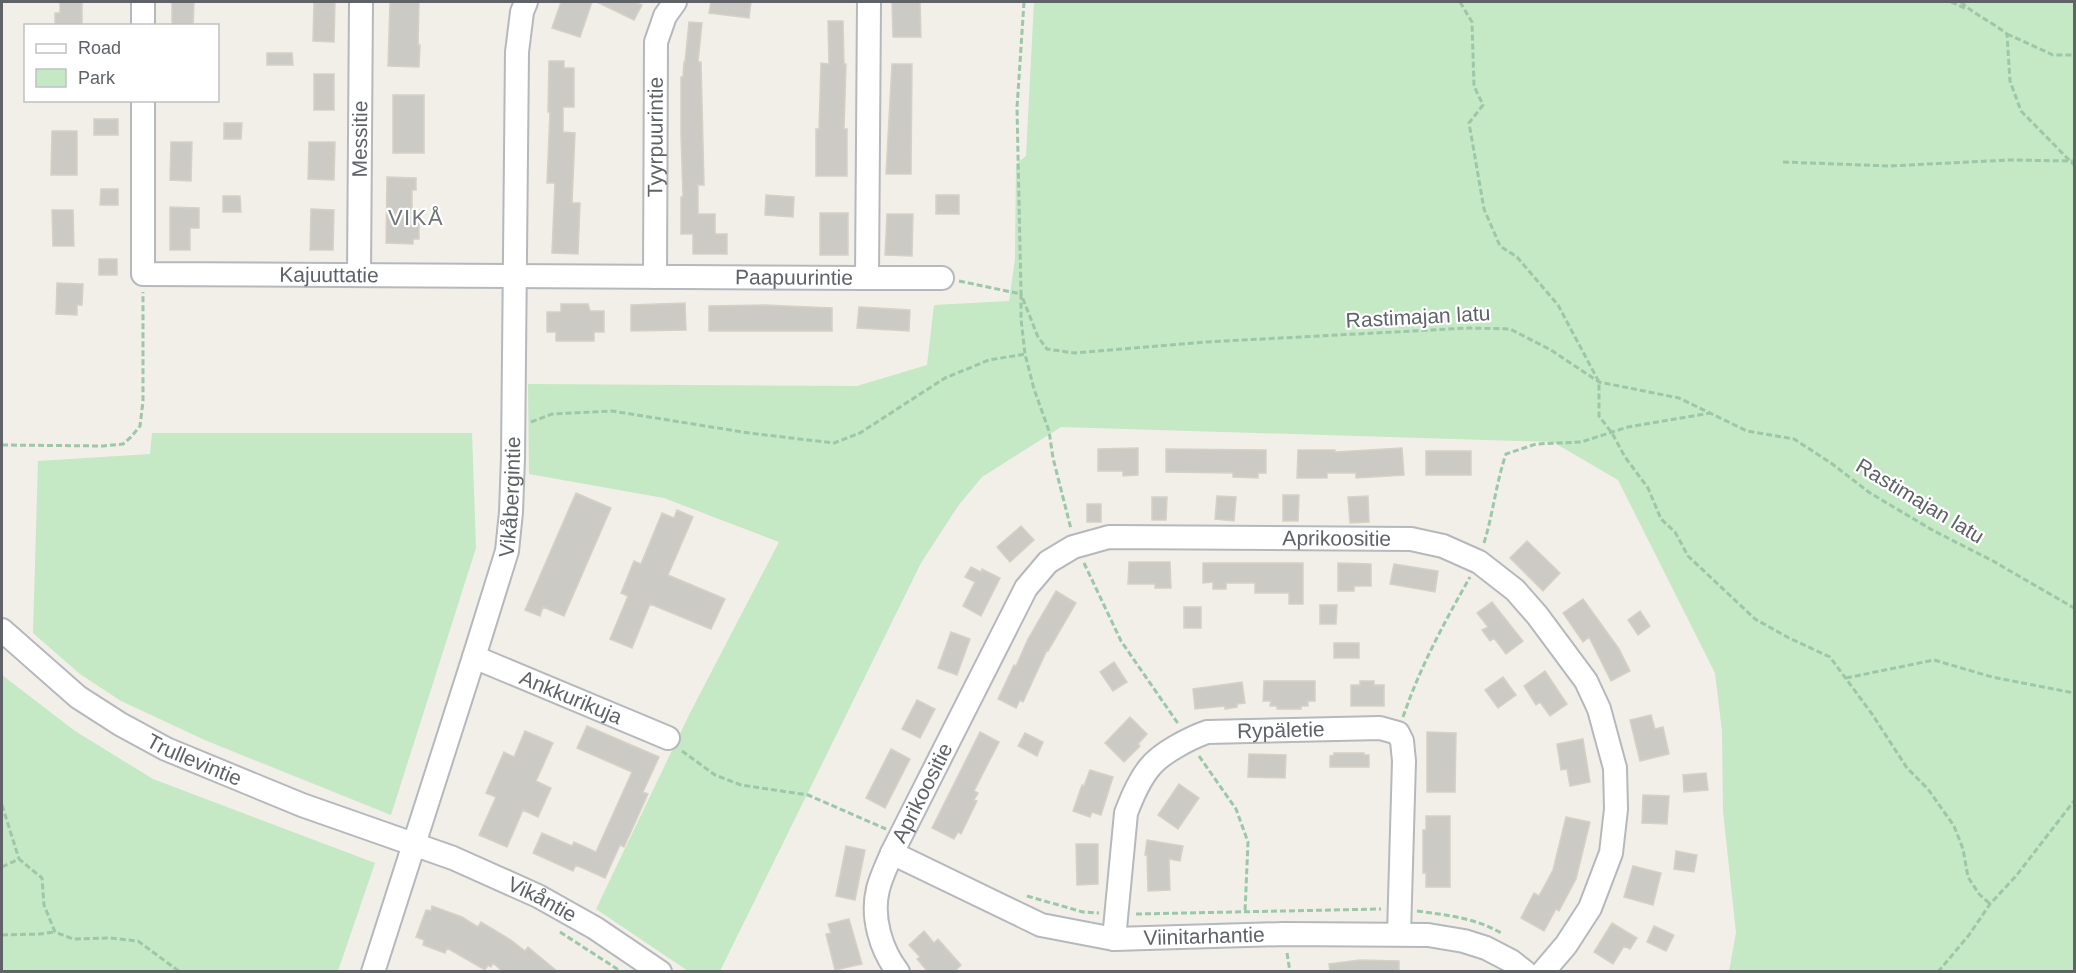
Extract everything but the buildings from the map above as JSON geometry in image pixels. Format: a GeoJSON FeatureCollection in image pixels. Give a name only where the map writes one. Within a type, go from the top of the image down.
{"type":"FeatureCollection","features":[{"type":"Feature","properties":{"kind":"street"},"geometry":{"type":"LineString","coordinates":[[143,24],[144,2]]}},
{"type":"Feature","properties":{"kind":"street","name":"Messitie"},"geometry":{"type":"LineString","coordinates":[[359,275],[361,2]]}},
{"type":"Feature","properties":{"kind":"street","name":"Vikåbergintie"},"geometry":{"type":"LineString","coordinates":[[372,972],[507,551],[511,512],[513,428],[517,52],[522,12],[526,2]]}},
{"type":"Feature","properties":{"kind":"street","name":"Tyyrpuurintie"},"geometry":{"type":"LineString","coordinates":[[655,277],[656,42],[665,16],[675,2]]}},
{"type":"Feature","properties":{"kind":"street","name":"Paapuurintie"},"geometry":{"type":"LineString","coordinates":[[515,275],[867,278],[869,2]]}},
{"type":"Feature","properties":{"kind":"street"},"geometry":{"type":"LineString","coordinates":[[143,102],[143,274]]}},
{"type":"Feature","properties":{"kind":"street","name":"Kajuuttatie"},"geometry":{"type":"LineString","coordinates":[[143,274],[515,275]]}},
{"type":"Feature","properties":{"kind":"street"},"geometry":{"type":"LineString","coordinates":[[867,278],[942,278]]}},
{"type":"Feature","properties":{"kind":"street","name":"Aprikoositie"},"geometry":{"type":"LineString","coordinates":[[898,972],[884,950],[877,916],[878,890],[892,853],[1026,588],[1048,562],[1076,546],[1109,537],[1411,539],[1443,546],[1479,561],[1515,590],[1537,615],[1586,681],[1599,709],[1615,768],[1616,809],[1611,853],[1590,908],[1566,945],[1543,972]]}},
{"type":"Feature","properties":{"kind":"street","name":"Trullevintie"},"geometry":{"type":"LineString","coordinates":[[2,630],[78,696],[120,724],[166,749],[302,805],[414,846]]}},
{"type":"Feature","properties":{"kind":"street","name":"Ankkurikuja"},"geometry":{"type":"LineString","coordinates":[[474,657],[668,738]]}},
{"type":"Feature","properties":{"kind":"street","name":"Rypäletie"},"geometry":{"type":"LineString","coordinates":[[1114,939],[1126,813],[1151,765],[1188,739],[1207,732],[1380,728],[1398,733]]}},
{"type":"Feature","properties":{"kind":"street"},"geometry":{"type":"LineString","coordinates":[[1398,733],[1402,741],[1404,761],[1399,934]]}},
{"type":"Feature","properties":{"kind":"street","name":"Vikåntie"},"geometry":{"type":"LineString","coordinates":[[414,846],[453,858],[538,896],[595,928],[660,972]]}},
{"type":"Feature","properties":{"kind":"street","name":"Viinitarhantie"},"geometry":{"type":"LineString","coordinates":[[892,853],[1041,925],[1114,939],[1284,934],[1428,935],[1464,941],[1486,948],[1511,961],[1525,972]]}},
{"type":"Feature","properties":{"kind":"path","name":"Rastimajan latu"},"geometry":{"type":"LineString","coordinates":[[1024,2],[1017,108],[1021,294],[1038,337],[1047,349],[1074,353],[1172,344],[1469,328],[1510,329],[1551,350],[1599,382],[1679,398],[1747,430],[1794,440],[1831,463],[1870,494],[2074,608]]}},
{"type":"Feature","properties":{"kind":"path"},"geometry":{"type":"LineString","coordinates":[[1460,2],[1472,22],[1474,86],[1483,105],[1469,123],[1484,208],[1500,246],[1517,257],[1558,305],[1599,382],[1599,416],[1648,488],[1661,519],[1675,532],[1688,556],[1755,619],[1830,657],[1872,714],[1907,768],[1928,789],[1954,826],[1963,849],[1968,877],[1979,894],[1990,904]]}},
{"type":"Feature","properties":{"kind":"path"},"geometry":{"type":"LineString","coordinates":[[1950,2],[1990,20],[2007,34],[2053,56],[2074,55]]}},
{"type":"Feature","properties":{"kind":"path"},"geometry":{"type":"LineString","coordinates":[[1960,2],[1971,11]]}},
{"type":"Feature","properties":{"kind":"path"},"geometry":{"type":"LineString","coordinates":[[2007,34],[2010,81],[2021,111],[2073,161],[2074,165]]}},
{"type":"Feature","properties":{"kind":"path"},"geometry":{"type":"LineString","coordinates":[[1783,162],[1889,166],[2009,160],[2073,161]]}},
{"type":"Feature","properties":{"kind":"path"},"geometry":{"type":"LineString","coordinates":[[2,445],[103,446],[123,444],[131,437],[140,426],[143,400],[143,274]]}},
{"type":"Feature","properties":{"kind":"path"},"geometry":{"type":"LineString","coordinates":[[942,278],[1021,294],[1025,354],[1034,389],[1049,431],[1053,458],[1076,546]]}},
{"type":"Feature","properties":{"kind":"path"},"geometry":{"type":"LineString","coordinates":[[513,428],[552,414],[612,411],[748,434],[834,442],[860,433],[945,378],[988,360],[1025,354]]}},
{"type":"Feature","properties":{"kind":"path"},"geometry":{"type":"LineString","coordinates":[[1398,733],[1414,686],[1435,640],[1479,561],[1492,518],[1497,480],[1506,454],[1536,444],[1581,441],[1628,427],[1713,413]]}},
{"type":"Feature","properties":{"kind":"path"},"geometry":{"type":"LineString","coordinates":[[1846,678],[1934,660],[1992,677],[2074,693]]}},
{"type":"Feature","properties":{"kind":"path"},"geometry":{"type":"LineString","coordinates":[[1938,972],[2074,801]]}},
{"type":"Feature","properties":{"kind":"path"},"geometry":{"type":"LineString","coordinates":[[2,805],[19,859],[42,878],[44,905],[55,932]]}},
{"type":"Feature","properties":{"kind":"path"},"geometry":{"type":"LineString","coordinates":[[2,867],[19,859]]}},
{"type":"Feature","properties":{"kind":"path"},"geometry":{"type":"LineString","coordinates":[[551,927],[622,972]]}},
{"type":"Feature","properties":{"kind":"path"},"geometry":{"type":"LineString","coordinates":[[2,935],[55,932],[74,939],[110,938],[138,941],[180,972]]}},
{"type":"Feature","properties":{"kind":"green space"},"geometry":{"type":"Polygon","coordinates":[[[1034,2],[2074,2],[2074,971],[1729,971],[1736,933],[1723,811],[1722,731],[1715,673],[1618,480],[1553,442],[1061,427],[982,477],[958,506],[921,563],[720,971],[688,971],[596,909],[689,715],[779,542],[664,498],[529,474],[528,384],[857,386],[927,365],[934,305],[1009,301],[1015,259],[1016,164],[1026,156],[1034,2]]]}},
{"type":"Feature","properties":{"kind":"green space"},"geometry":{"type":"Polygon","coordinates":[[[152,433],[472,433],[476,548],[391,815],[207,741],[121,701],[80,674],[33,633],[38,461],[150,454],[152,433]]]}},
{"type":"Feature","properties":{"kind":"green space"},"geometry":{"type":"Polygon","coordinates":[[[2,675],[75,731],[153,779],[375,863],[338,971],[2,971],[2,675]]]}},
{"type":"Feature","properties":{"kind":"district","name":"VIKÅ"},"geometry":{"type":"Point","coordinates":[416,217]}}]}
